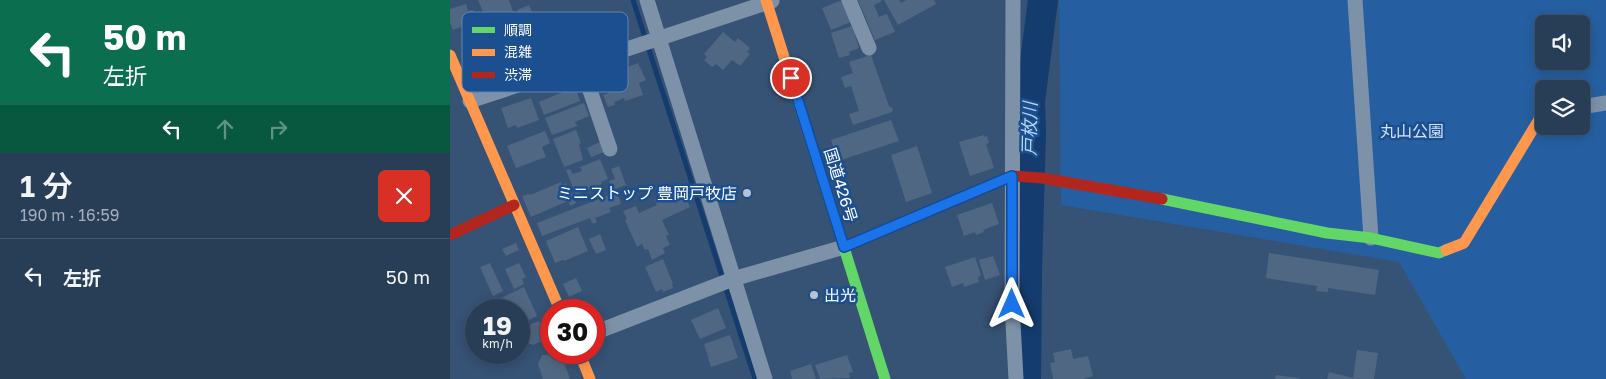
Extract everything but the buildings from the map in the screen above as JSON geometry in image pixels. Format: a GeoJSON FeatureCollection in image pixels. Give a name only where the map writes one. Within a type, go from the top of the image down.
{"type":"FeatureCollection","features":[{"type":"Feature","properties":{"kind":"main road","name":"国道426号"},"geometry":{"type":"LineString","coordinates":[[770,1],[885,379]]}},
{"type":"Feature","properties":{"kind":"main road"},"geometry":{"type":"LineString","coordinates":[[450,55],[462,83]]}},
{"type":"Feature","properties":{"kind":"main road"},"geometry":{"type":"LineString","coordinates":[[466,92],[555,299]]}},
{"type":"Feature","properties":{"kind":"main road"},"geometry":{"type":"LineString","coordinates":[[844,247],[1012,176],[1042,178],[1327,233],[1371,238],[1439,253],[1464,243],[1535,126]]}},
{"type":"Feature","properties":{"kind":"main road"},"geometry":{"type":"LineString","coordinates":[[450,235],[514,205]]}},
{"type":"Feature","properties":{"kind":"main road"},"geometry":{"type":"LineString","coordinates":[[584,364],[590,379]]}},
{"type":"Feature","properties":{"kind":"street"},"geometry":{"type":"LineString","coordinates":[[646,0],[765,379]]}},
{"type":"Feature","properties":{"kind":"street"},"geometry":{"type":"LineString","coordinates":[[850,0],[869,48]]}},
{"type":"Feature","properties":{"kind":"street"},"geometry":{"type":"LineString","coordinates":[[1013,0],[1012,304],[1016,379]]}},
{"type":"Feature","properties":{"kind":"street"},"geometry":{"type":"LineString","coordinates":[[1356,0],[1371,238]]}},
{"type":"Feature","properties":{"kind":"street"},"geometry":{"type":"LineString","coordinates":[[628,48],[770,1]]}},
{"type":"Feature","properties":{"kind":"street"},"geometry":{"type":"LineString","coordinates":[[470,101],[497,92]]}},
{"type":"Feature","properties":{"kind":"street"},"geometry":{"type":"LineString","coordinates":[[591,92],[610,149]]}},
{"type":"Feature","properties":{"kind":"street"},"geometry":{"type":"LineString","coordinates":[[1590,105],[1606,103]]}},
{"type":"Feature","properties":{"kind":"street"},"geometry":{"type":"LineString","coordinates":[[605,329],[733,279],[844,247]]}},
{"type":"Feature","properties":{"kind":"green space","name":"丸山公園"},"geometry":{"type":"Polygon","coordinates":[[[1059,0],[1606,0],[1606,379],[1466,379],[1399,262],[1061,205],[1059,0]]]}},
{"type":"Feature","properties":{"kind":"waterway"},"geometry":{"type":"LineString","coordinates":[[633,0],[755,379]]}},
{"type":"Feature","properties":{"kind":"waterway","name":"戸枚川"},"geometry":{"type":"LineString","coordinates":[[1026,379],[1030,101],[1043,0]]}},
{"type":"Feature","properties":{"kind":"traffic: fast"},"geometry":{"type":"LineString","coordinates":[[1162,199],[1327,233],[1371,238],[1439,253],[1446,250]]}},
{"type":"Feature","properties":{"kind":"traffic: fast"},"geometry":{"type":"LineString","coordinates":[[832,209],[885,379]]}},
{"type":"Feature","properties":{"kind":"traffic: slow"},"geometry":{"type":"LineString","coordinates":[[766,0],[832,209]]}},
{"type":"Feature","properties":{"kind":"traffic: slow"},"geometry":{"type":"LineString","coordinates":[[450,55],[462,83]]}},
{"type":"Feature","properties":{"kind":"traffic: slow"},"geometry":{"type":"LineString","coordinates":[[466,92],[555,299]]}},
{"type":"Feature","properties":{"kind":"traffic: slow"},"geometry":{"type":"LineString","coordinates":[[1446,250],[1464,243],[1535,126]]}},
{"type":"Feature","properties":{"kind":"traffic: slow"},"geometry":{"type":"LineString","coordinates":[[584,364],[590,379]]}},
{"type":"Feature","properties":{"kind":"traffic: jam"},"geometry":{"type":"LineString","coordinates":[[844,247],[1012,176],[1042,178],[1162,199]]}},
{"type":"Feature","properties":{"kind":"traffic: jam"},"geometry":{"type":"LineString","coordinates":[[450,235],[514,205]]}},
{"type":"Feature","properties":{"kind":"place","name":"ミニストップ 豊岡戸牧店"},"geometry":{"type":"Point","coordinates":[747,193]}},
{"type":"Feature","properties":{"kind":"place","name":"出光"},"geometry":{"type":"Point","coordinates":[814,295]}},
{"type":"Feature","properties":{"kind":"route"},"geometry":{"type":"LineString","coordinates":[[791,78],[844,247],[1012,176],[1012,304]]}}]}
